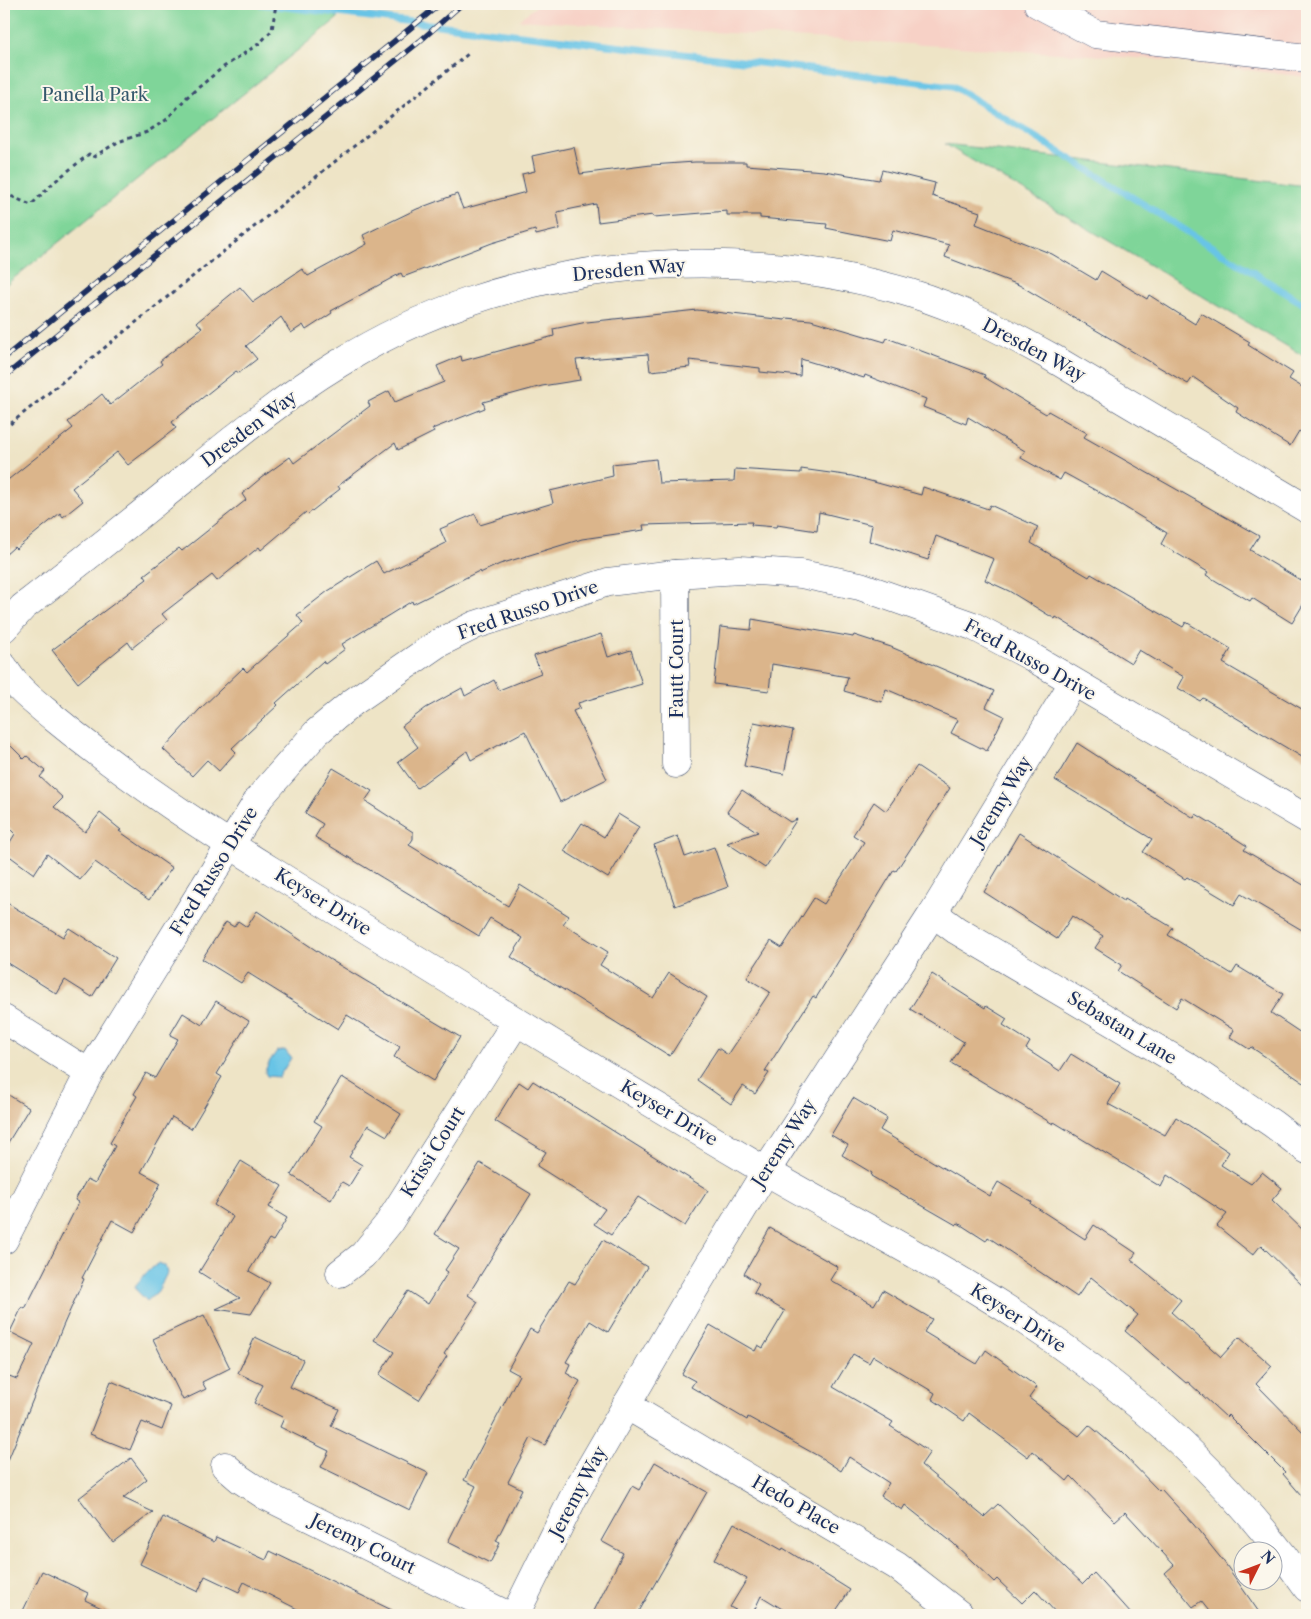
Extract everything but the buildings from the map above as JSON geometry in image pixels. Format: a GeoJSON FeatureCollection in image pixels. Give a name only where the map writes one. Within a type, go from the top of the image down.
{"type":"FeatureCollection","features":[{"type":"Feature","properties":{"kind":"street"},"geometry":{"type":"LineString","coordinates":[[1038,4],[1095,34],[1307,58]]}},
{"type":"Feature","properties":{"kind":"street","name":"Dresden Way"},"geometry":{"type":"LineString","coordinates":[[4,628],[23,607],[214,454],[338,363],[433,315],[493,294],[556,277],[648,265],[734,264],[798,271],[860,281],[910,293],[959,311],[1011,335],[1051,357],[1307,509]]}},
{"type":"Feature","properties":{"kind":"street","name":"Fred Russo Drive"},"geometry":{"type":"LineString","coordinates":[[4,1240],[89,1073],[260,797],[317,732],[353,702],[437,644],[475,625],[544,601],[608,582],[675,574],[740,570],[801,574],[860,586],[973,626],[1030,656],[1307,819]]}},
{"type":"Feature","properties":{"kind":"street","name":"Fautt Court"},"geometry":{"type":"LineString","coordinates":[[675,574],[676,764]]}},
{"type":"Feature","properties":{"kind":"street","name":"Keyser Drive"},"geometry":{"type":"LineString","coordinates":[[4,666],[22,691],[86,744],[194,822],[231,846],[516,1022],[766,1171],[973,1288],[1089,1364],[1157,1419],[1211,1470],[1261,1527],[1307,1588]]}},
{"type":"Feature","properties":{"kind":"street","name":"Jeremy Way"},"geometry":{"type":"LineString","coordinates":[[516,1615],[576,1492],[626,1405],[766,1171],[933,913],[1073,683]]}},
{"type":"Feature","properties":{"kind":"street","name":"Sebastan Lane"},"geometry":{"type":"LineString","coordinates":[[933,913],[956,930],[1190,1068],[1273,1124],[1307,1150]]}},
{"type":"Feature","properties":{"kind":"street"},"geometry":{"type":"LineString","coordinates":[[4,1019],[89,1073]]}},
{"type":"Feature","properties":{"kind":"street","name":"Krissi Court"},"geometry":{"type":"LineString","coordinates":[[340,1273],[363,1255],[388,1224],[516,1022]]}},
{"type":"Feature","properties":{"kind":"street","name":"Hedo Place"},"geometry":{"type":"LineString","coordinates":[[626,1405],[897,1566],[960,1615]]}},
{"type":"Feature","properties":{"kind":"street","name":"Jeremy Court"},"geometry":{"type":"LineString","coordinates":[[225,1466],[240,1480],[266,1496],[507,1615]]}},
{"type":"Feature","properties":{"kind":"path"},"geometry":{"type":"LineString","coordinates":[[4,193],[31,205],[54,182],[89,154],[93,158],[118,142],[148,132],[166,120],[187,97],[222,68],[260,43],[272,30],[276,4]]}},
{"type":"Feature","properties":{"kind":"path"},"geometry":{"type":"LineString","coordinates":[[4,429],[468,54]]}},
{"type":"Feature","properties":{"kind":"shaded area"},"geometry":{"type":"Polygon","coordinates":[[[539,4],[1307,4],[1307,77],[1153,59],[518,20],[539,4]]]}},
{"type":"Feature","properties":{"kind":"green space","name":"Panella Park"},"geometry":{"type":"Polygon","coordinates":[[[4,4],[318,4],[338,18],[4,286],[4,4]]]}},
{"type":"Feature","properties":{"kind":"green space"},"geometry":{"type":"Polygon","coordinates":[[[945,144],[1307,186],[1307,358],[958,152],[945,144]]]}},
{"type":"Feature","properties":{"kind":"water"},"geometry":{"type":"Polygon","coordinates":[[[285,1050],[291,1058],[279,1077],[267,1076],[265,1072],[267,1066],[277,1051],[285,1050]]]}},
{"type":"Feature","properties":{"kind":"water"},"geometry":{"type":"Polygon","coordinates":[[[159,1263],[165,1266],[167,1273],[158,1291],[147,1301],[137,1291],[135,1286],[148,1271],[159,1263]]]}},
{"type":"Feature","properties":{"kind":"waterway"},"geometry":{"type":"LineString","coordinates":[[260,4],[953,86],[1307,306]]}},
{"type":"Feature","properties":{"kind":"railway"},"geometry":{"type":"LineString","coordinates":[[4,358],[440,4]]}},
{"type":"Feature","properties":{"kind":"railway"},"geometry":{"type":"LineString","coordinates":[[4,377],[420,41],[462,4]]}}]}
